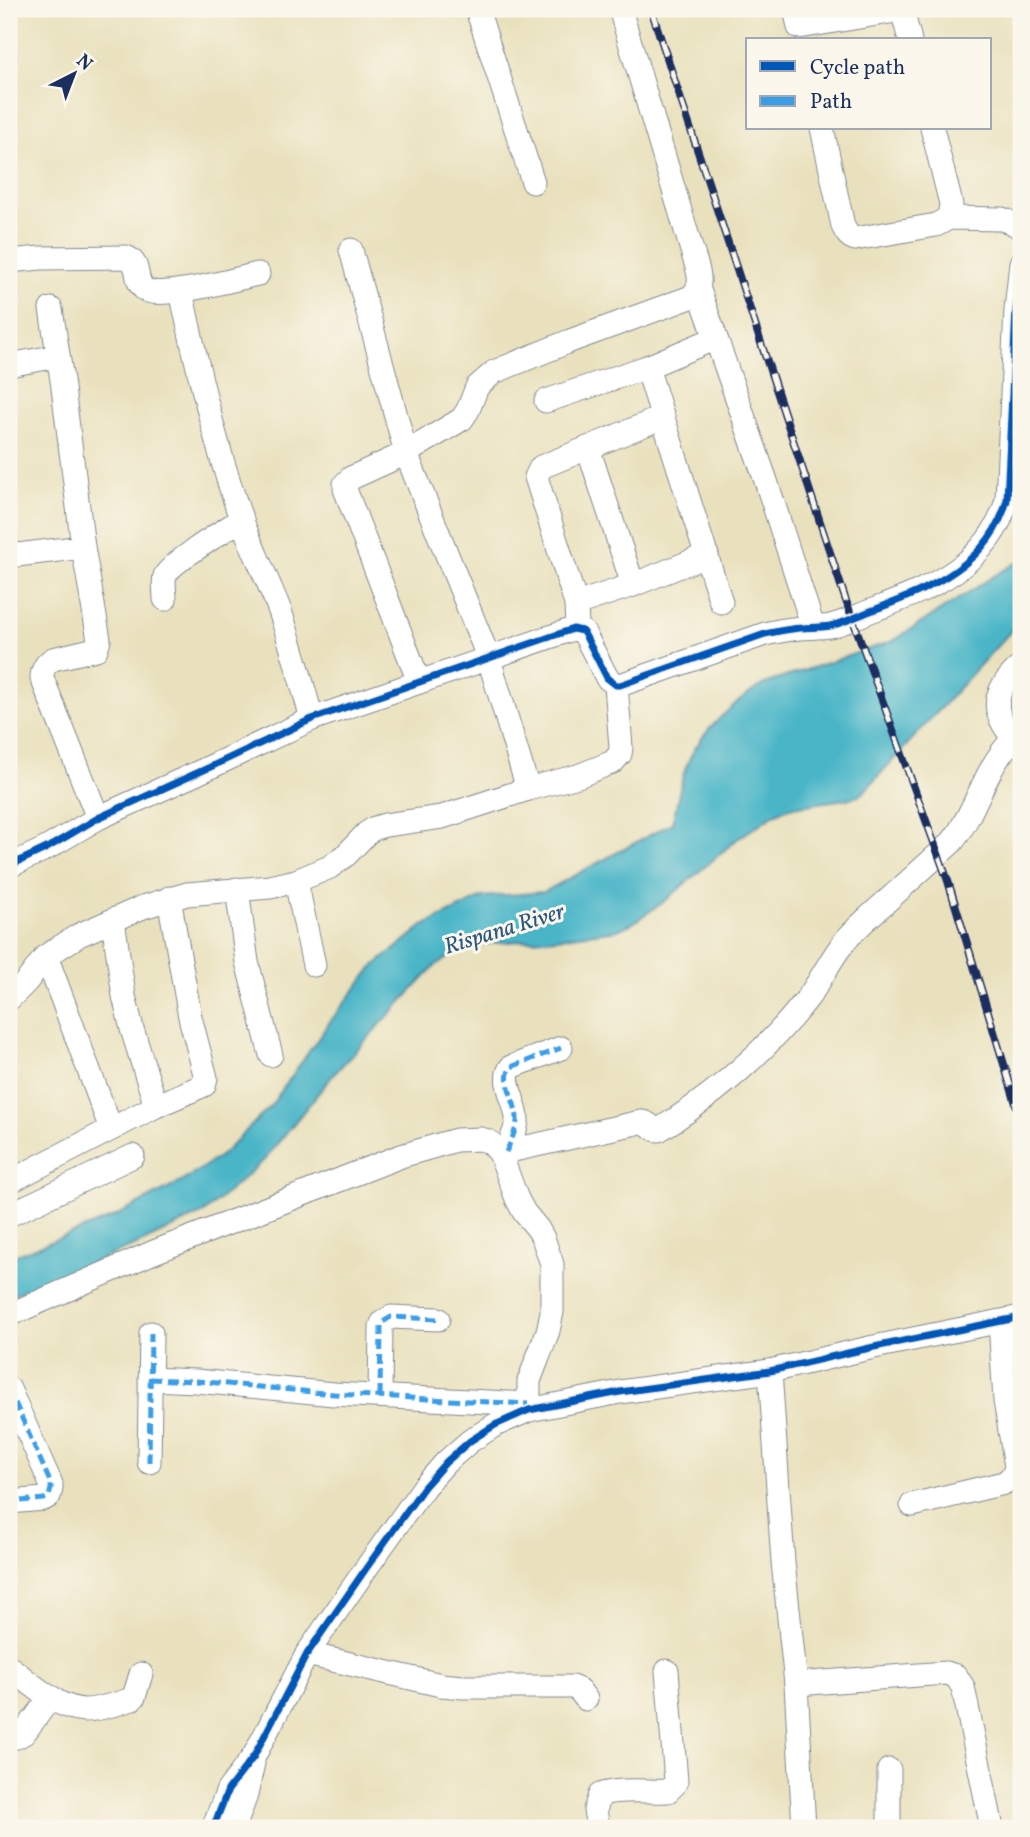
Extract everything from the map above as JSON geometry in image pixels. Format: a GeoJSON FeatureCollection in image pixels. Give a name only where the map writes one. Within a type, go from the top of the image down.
{"type":"FeatureCollection","features":[{"type":"Feature","properties":{"kind":"street"},"geometry":{"type":"LineString","coordinates":[[477,9],[533,183]]}},
{"type":"Feature","properties":{"kind":"street"},"geometry":{"type":"LineString","coordinates":[[620,9],[693,254],[699,290],[813,627]]}},
{"type":"Feature","properties":{"kind":"street"},"geometry":{"type":"LineString","coordinates":[[798,25],[909,9]]}},
{"type":"Feature","properties":{"kind":"street"},"geometry":{"type":"LineString","coordinates":[[902,10],[909,38]]}},
{"type":"Feature","properties":{"kind":"street"},"geometry":{"type":"LineString","coordinates":[[822,130],[843,226],[848,236],[855,239],[923,228],[949,218],[1002,219],[1021,229]]}},
{"type":"Feature","properties":{"kind":"street"},"geometry":{"type":"LineString","coordinates":[[932,130],[951,204],[949,218]]}},
{"type":"Feature","properties":{"kind":"street"},"geometry":{"type":"LineString","coordinates":[[351,250],[405,453],[489,659],[528,789]]}},
{"type":"Feature","properties":{"kind":"street"},"geometry":{"type":"LineString","coordinates":[[9,261],[123,256],[135,264],[145,291],[156,293],[258,274]]}},
{"type":"Feature","properties":{"kind":"street"},"geometry":{"type":"LineString","coordinates":[[9,866],[47,848],[98,818],[312,719],[568,630],[577,629],[585,635],[607,678],[620,685],[765,634],[831,625],[912,595],[941,581],[980,549],[998,526],[1007,500],[1016,310],[1021,263]]}},
{"type":"Feature","properties":{"kind":"street"},"geometry":{"type":"LineString","coordinates":[[181,290],[220,456],[242,519],[279,608],[312,719]]}},
{"type":"Feature","properties":{"kind":"street"},"geometry":{"type":"LineString","coordinates":[[419,682],[345,486],[348,481],[405,453],[462,419],[477,387],[494,372],[570,341],[691,298],[699,290]]}},
{"type":"Feature","properties":{"kind":"street"},"geometry":{"type":"LineString","coordinates":[[51,309],[83,547],[99,633],[96,649],[53,659],[42,670],[98,818]]}},
{"type":"Feature","properties":{"kind":"street"},"geometry":{"type":"LineString","coordinates":[[546,401],[647,367],[716,338]]}},
{"type":"Feature","properties":{"kind":"street"},"geometry":{"type":"LineString","coordinates":[[9,365],[58,356]]}},
{"type":"Feature","properties":{"kind":"street"},"geometry":{"type":"LineString","coordinates":[[647,367],[721,602]]}},
{"type":"Feature","properties":{"kind":"street"},"geometry":{"type":"LineString","coordinates":[[577,629],[576,604],[536,477],[541,467],[663,417]]}},
{"type":"Feature","properties":{"kind":"street"},"geometry":{"type":"LineString","coordinates":[[588,448],[633,584]]}},
{"type":"Feature","properties":{"kind":"street"},"geometry":{"type":"LineString","coordinates":[[165,599],[165,576],[169,570],[242,519]]}},
{"type":"Feature","properties":{"kind":"street"},"geometry":{"type":"LineString","coordinates":[[9,556],[83,547]]}},
{"type":"Feature","properties":{"kind":"street"},"geometry":{"type":"LineString","coordinates":[[576,604],[707,555]]}},
{"type":"Feature","properties":{"kind":"street"},"geometry":{"type":"LineString","coordinates":[[503,1153],[641,1122],[649,1123],[659,1130],[675,1121],[745,1066],[771,1042],[809,997],[839,949],[856,929],[956,837],[989,774],[1019,739],[999,718],[997,700],[1003,687],[1021,667]]}},
{"type":"Feature","properties":{"kind":"street"},"geometry":{"type":"LineString","coordinates":[[9,999],[46,956],[79,936],[169,898],[270,887],[296,881],[330,867],[375,828],[442,817],[578,776],[613,762],[621,747],[616,685]]}},
{"type":"Feature","properties":{"kind":"street"},"geometry":{"type":"LineString","coordinates":[[296,881],[314,965]]}},
{"type":"Feature","properties":{"kind":"street"},"geometry":{"type":"LineString","coordinates":[[237,889],[247,962],[271,1055]]}},
{"type":"Feature","properties":{"kind":"street"},"geometry":{"type":"LineString","coordinates":[[9,1182],[156,1106],[203,1087],[206,1080],[190,1017],[169,898]]}},
{"type":"Feature","properties":{"kind":"street"},"geometry":{"type":"LineString","coordinates":[[113,920],[124,996],[156,1106]]}},
{"type":"Feature","properties":{"kind":"street"},"geometry":{"type":"LineString","coordinates":[[46,956],[111,1129]]}},
{"type":"Feature","properties":{"kind":"street"},"geometry":{"type":"LineString","coordinates":[[503,1153],[517,1120],[508,1079],[509,1070],[561,1048]]}},
{"type":"Feature","properties":{"kind":"street"},"geometry":{"type":"LineString","coordinates":[[9,1315],[154,1252],[401,1156],[456,1140],[481,1139],[490,1142],[503,1153],[517,1199],[543,1238],[552,1264],[552,1312],[548,1331],[529,1381],[528,1407]]}},
{"type":"Feature","properties":{"kind":"street"},"geometry":{"type":"LineString","coordinates":[[9,1214],[133,1156]]}},
{"type":"Feature","properties":{"kind":"street"},"geometry":{"type":"LineString","coordinates":[[380,1396],[383,1322],[391,1317],[438,1319]]}},
{"type":"Feature","properties":{"kind":"street"},"geometry":{"type":"LineString","coordinates":[[150,1379],[528,1407],[770,1371],[874,1346],[1010,1320],[1005,1401],[1016,1466],[1013,1475],[1004,1483],[912,1505]]}},
{"type":"Feature","properties":{"kind":"street"},"geometry":{"type":"LineString","coordinates":[[149,1462],[150,1333]]}},
{"type":"Feature","properties":{"kind":"street"},"geometry":{"type":"LineString","coordinates":[[770,1371],[783,1562],[796,1684],[804,1828]]}},
{"type":"Feature","properties":{"kind":"street"},"geometry":{"type":"LineString","coordinates":[[9,1389],[51,1489],[49,1496],[44,1499],[9,1502]]}},
{"type":"Feature","properties":{"kind":"street"},"geometry":{"type":"LineString","coordinates":[[213,1828],[228,1790],[254,1756],[307,1654],[424,1487],[446,1462],[470,1441],[528,1407]]}},
{"type":"Feature","properties":{"kind":"street"},"geometry":{"type":"LineString","coordinates":[[307,1654],[441,1685],[572,1687],[579,1690],[586,1699]]}},
{"type":"Feature","properties":{"kind":"street"},"geometry":{"type":"LineString","coordinates":[[9,1667],[51,1697],[71,1707],[86,1710],[134,1697],[141,1674]]}},
{"type":"Feature","properties":{"kind":"street"},"geometry":{"type":"LineString","coordinates":[[598,1828],[595,1810],[600,1796],[604,1793],[668,1791],[676,1781],[667,1671]]}},
{"type":"Feature","properties":{"kind":"street"},"geometry":{"type":"LineString","coordinates":[[796,1684],[946,1673],[956,1676],[963,1687],[992,1828]]}},
{"type":"Feature","properties":{"kind":"street"},"geometry":{"type":"LineString","coordinates":[[9,1735],[17,1737],[24,1733],[51,1697]]}},
{"type":"Feature","properties":{"kind":"street"},"geometry":{"type":"LineString","coordinates":[[234,1828],[246,1795],[254,1756]]}},
{"type":"Feature","properties":{"kind":"street"},"geometry":{"type":"LineString","coordinates":[[889,1770],[890,1828]]}},
{"type":"Feature","properties":{"kind":"water","name":"Rispana River"},"geometry":{"type":"Polygon","coordinates":[[[1021,560],[1021,620],[862,794],[852,798],[792,807],[776,813],[736,840],[665,901],[618,930],[469,945],[436,965],[333,1075],[264,1160],[204,1213],[141,1243],[9,1296],[9,1258],[116,1216],[181,1182],[223,1154],[270,1107],[329,1023],[373,967],[423,926],[482,897],[544,892],[672,823],[683,775],[695,749],[711,727],[743,698],[764,684],[893,641],[1021,560]]]}},
{"type":"Feature","properties":{"kind":"railway"},"geometry":{"type":"LineString","coordinates":[[651,9],[845,598],[948,881],[1021,1120]]}},
{"type":"Feature","properties":{"kind":"marked path"},"geometry":{"type":"LineString","coordinates":[[506,1152],[517,1121],[507,1079],[511,1067],[561,1048]]}},
{"type":"Feature","properties":{"kind":"marked path"},"geometry":{"type":"LineString","coordinates":[[380,1396],[383,1322],[391,1317],[438,1319]]}},
{"type":"Feature","properties":{"kind":"marked path"},"geometry":{"type":"LineString","coordinates":[[149,1462],[151,1333]]}},
{"type":"Feature","properties":{"kind":"marked path"},"geometry":{"type":"LineString","coordinates":[[150,1379],[334,1394],[528,1404]]}},
{"type":"Feature","properties":{"kind":"marked path"},"geometry":{"type":"LineString","coordinates":[[9,1389],[51,1484],[49,1496],[44,1499],[9,1502]]}},
{"type":"Feature","properties":{"kind":"cycle path"},"geometry":{"type":"LineString","coordinates":[[9,866],[47,848],[98,818],[312,719],[573,629],[582,631],[607,678],[620,685],[765,634],[841,623],[938,582],[973,557],[987,541],[999,522],[1007,500],[1016,310],[1021,263]]}},
{"type":"Feature","properties":{"kind":"cycle path"},"geometry":{"type":"LineString","coordinates":[[213,1828],[228,1790],[254,1756],[307,1654],[367,1567],[424,1487],[446,1462],[470,1441],[495,1425],[529,1410],[620,1392],[770,1371],[1021,1317]]}}]}
